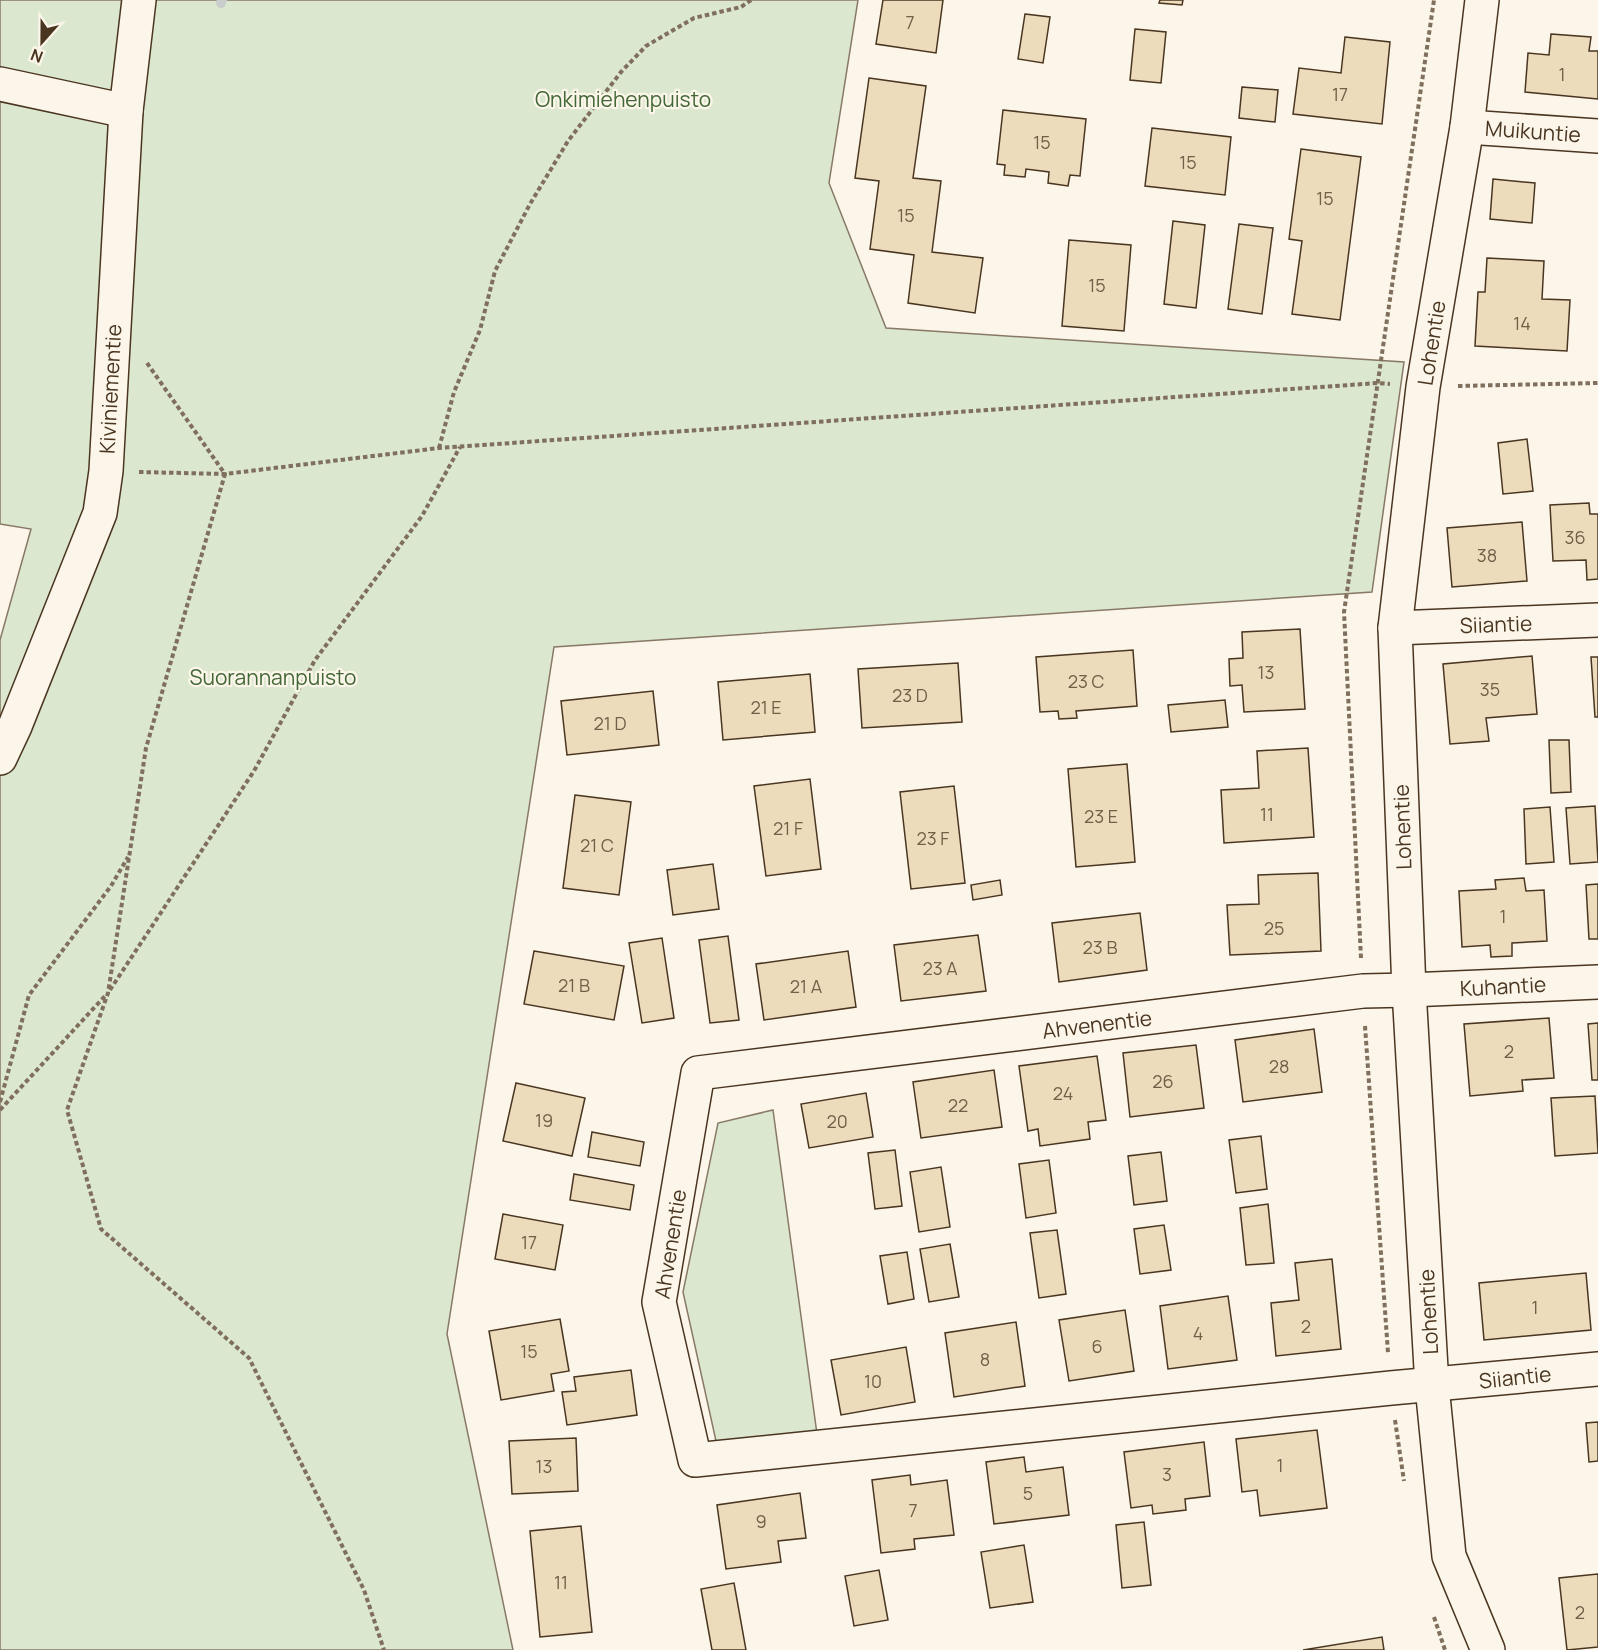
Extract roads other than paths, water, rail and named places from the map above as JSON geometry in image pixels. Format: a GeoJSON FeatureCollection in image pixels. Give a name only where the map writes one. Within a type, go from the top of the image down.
{"type":"FeatureCollection","features":[{"type":"Feature","properties":{"kind":"street","name":"Kiviniementie"},"geometry":{"type":"LineString","coordinates":[[0,758],[100,513],[106,471],[126,111],[139,0]]}},
{"type":"Feature","properties":{"kind":"street","name":"Lohentie"},"geometry":{"type":"LineString","coordinates":[[1482,0],[1467,127],[1423,387],[1395,628],[1409,990],[1432,1386],[1449,1556],[1488,1650]]}},
{"type":"Feature","properties":{"kind":"street"},"geometry":{"type":"LineString","coordinates":[[0,84],[126,111]]}},
{"type":"Feature","properties":{"kind":"street","name":"Muikuntie"},"geometry":{"type":"LineString","coordinates":[[1467,127],[1598,136]]}},
{"type":"Feature","properties":{"kind":"street","name":"Siiantie"},"geometry":{"type":"LineString","coordinates":[[1395,628],[1598,620]]}},
{"type":"Feature","properties":{"kind":"street","name":"Kuhantie"},"geometry":{"type":"LineString","coordinates":[[1409,990],[1598,982]]}},
{"type":"Feature","properties":{"kind":"street","name":"Ahvenentie"},"geometry":{"type":"LineString","coordinates":[[1409,990],[1363,990],[698,1073],[659,1302],[695,1460],[1390,1388],[1432,1386]]}},
{"type":"Feature","properties":{"kind":"street","name":"Siiantie"},"geometry":{"type":"LineString","coordinates":[[1432,1386],[1598,1369]]}},
{"type":"Feature","properties":{"kind":"park label","name":"Onkimiehenpuisto"},"geometry":{"type":"Point","coordinates":[623,99]}},
{"type":"Feature","properties":{"kind":"park label","name":"Suorannanpuisto"},"geometry":{"type":"Point","coordinates":[273,677]}}]}
